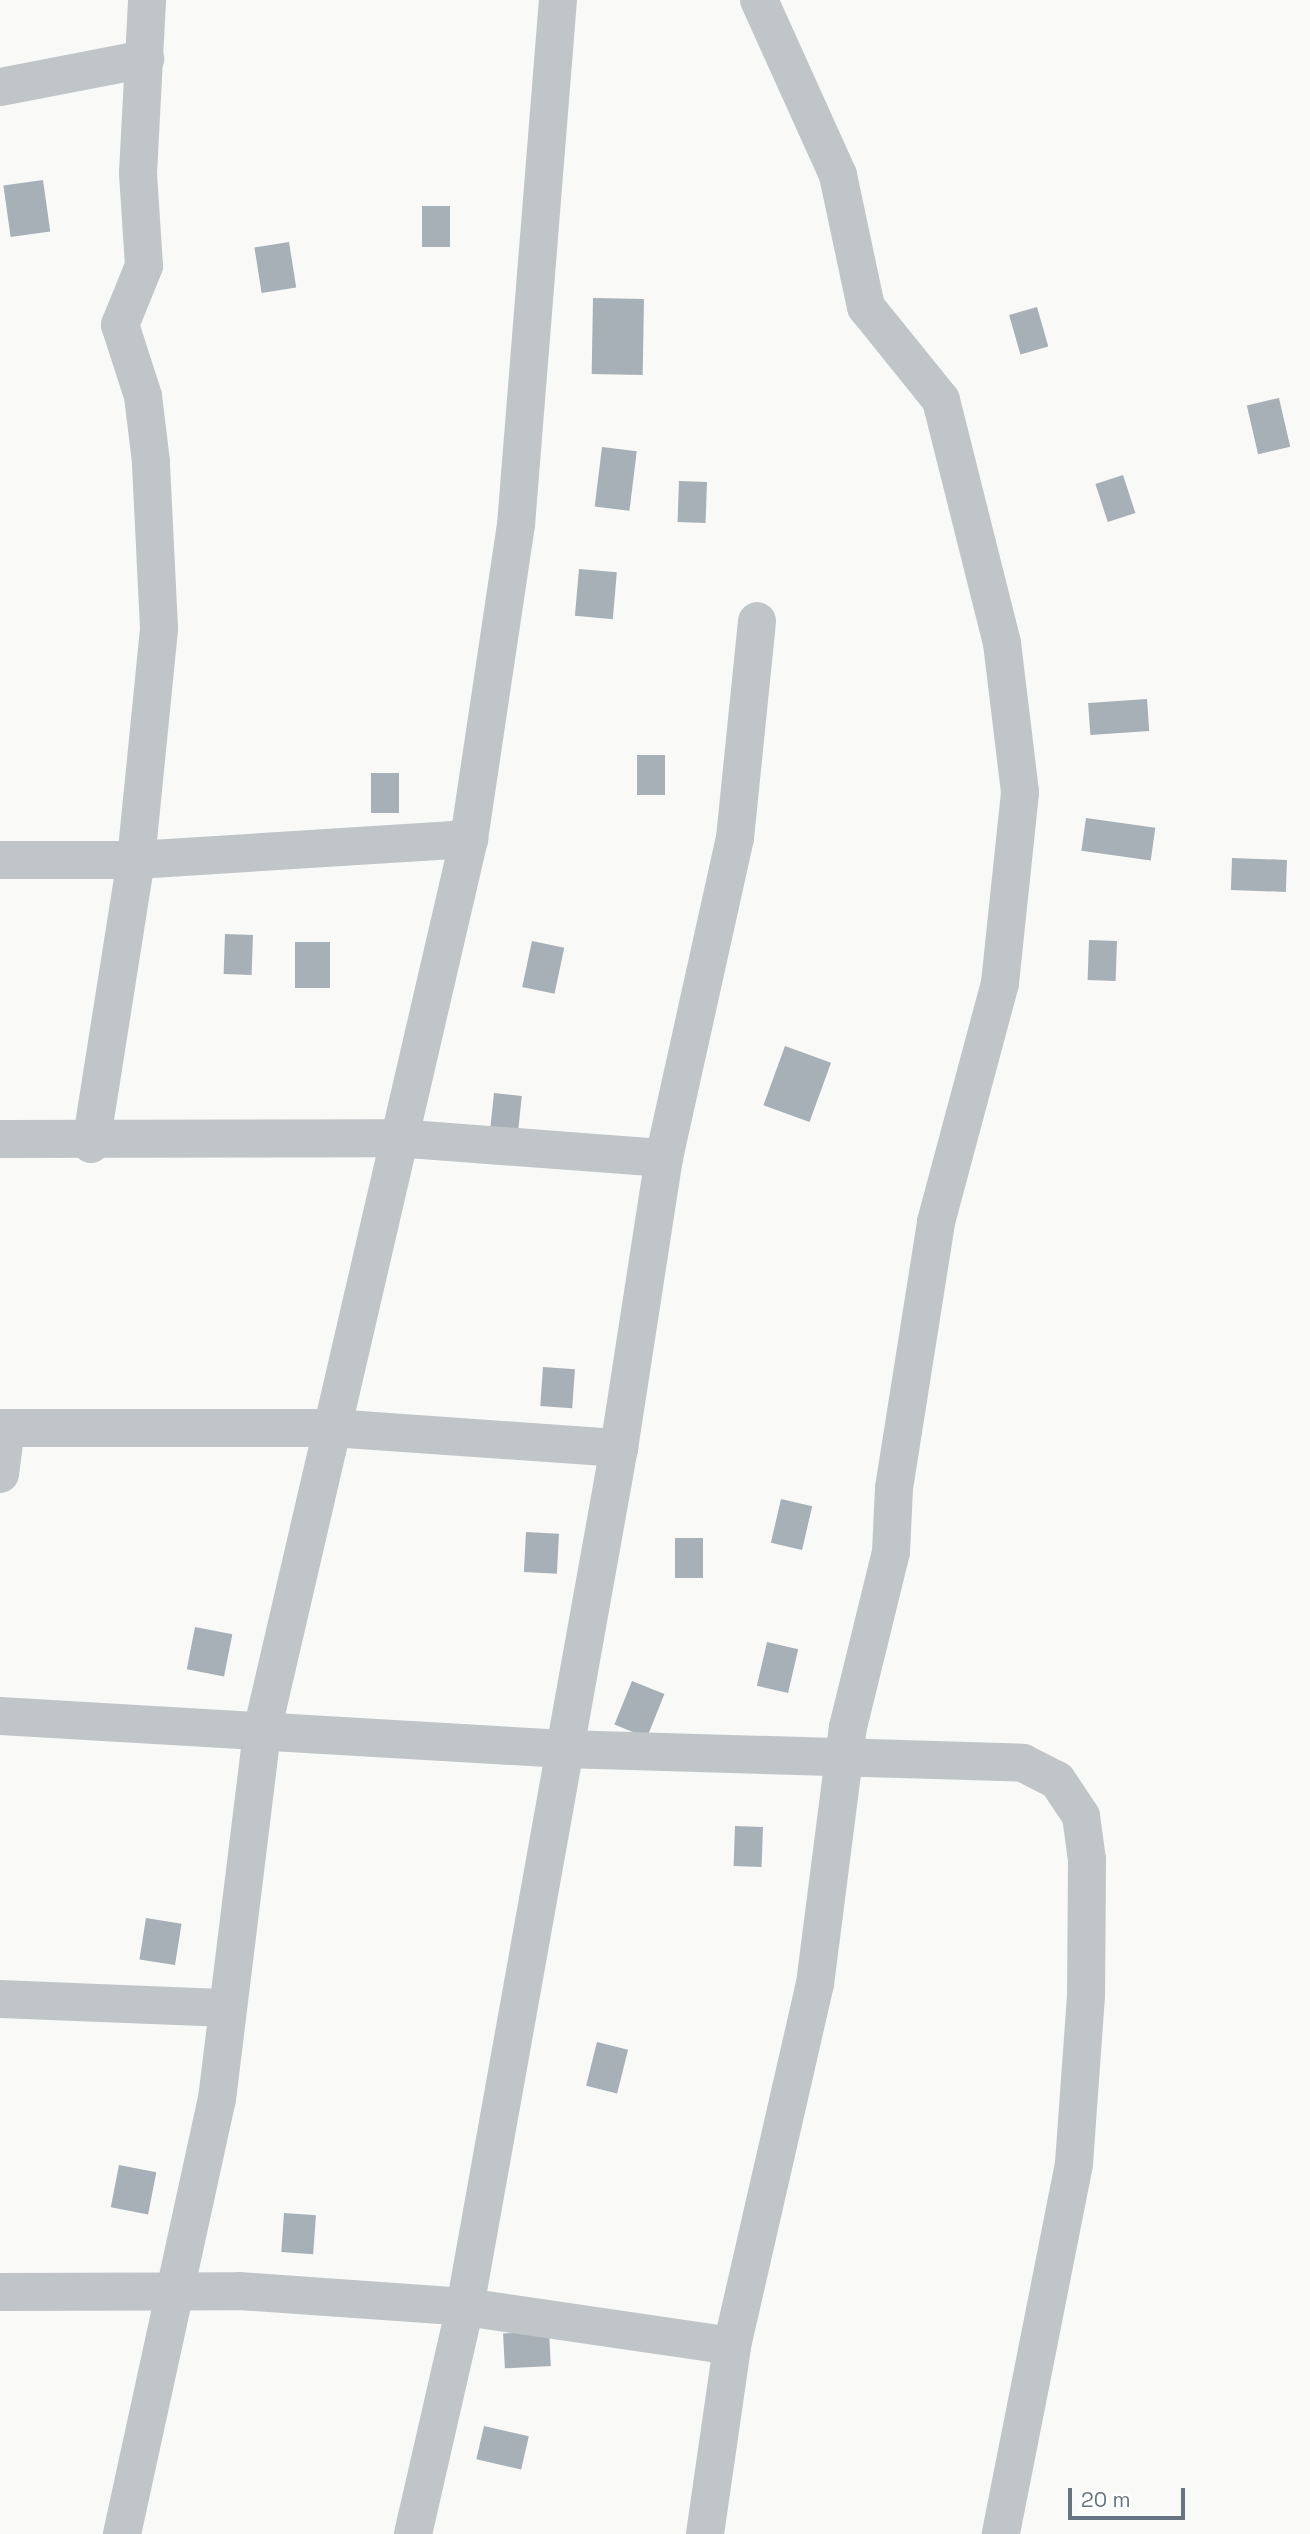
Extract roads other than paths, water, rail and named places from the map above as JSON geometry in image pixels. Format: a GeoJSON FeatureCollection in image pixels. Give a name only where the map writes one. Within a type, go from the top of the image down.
{"type":"FeatureCollection","features":[{"type":"Feature","properties":{"kind":"street"},"geometry":{"type":"LineString","coordinates":[[91,1144],[136,860],[159,577],[143,396],[120,325],[144,266],[138,173],[146,0]]}},
{"type":"Feature","properties":{"kind":"street"},"geometry":{"type":"LineString","coordinates":[[122,2534],[215,2113],[263,1727],[396,1138],[469,839],[516,525],[558,0]]}},
{"type":"Feature","properties":{"kind":"street"},"geometry":{"type":"LineString","coordinates":[[705,2534],[732,2346],[815,1984],[848,1757],[853,1696],[891,1552],[894,1488],[936,1222],[1000,983],[1020,792],[1002,643],[944,411],[915,362],[866,307],[838,175],[759,0]]}},
{"type":"Feature","properties":{"kind":"street"},"geometry":{"type":"LineString","coordinates":[[0,87],[145,59]]}},
{"type":"Feature","properties":{"kind":"street"},"geometry":{"type":"LineString","coordinates":[[413,2534],[465,2307],[619,1448],[664,1158],[735,838],[757,621]]}},
{"type":"Feature","properties":{"kind":"street"},"geometry":{"type":"LineString","coordinates":[[0,860],[136,860],[469,839]]}},
{"type":"Feature","properties":{"kind":"street"},"geometry":{"type":"LineString","coordinates":[[0,1139],[91,1144],[396,1138],[664,1158]]}},
{"type":"Feature","properties":{"kind":"street"},"geometry":{"type":"LineString","coordinates":[[0,1474],[3,1428],[332,1428],[619,1448]]}},
{"type":"Feature","properties":{"kind":"street"},"geometry":{"type":"LineString","coordinates":[[0,1716],[263,1727],[564,1749],[1023,1763],[1057,1780],[1081,1816],[1087,1860],[1086,1996],[1074,2164],[1001,2534]]}},
{"type":"Feature","properties":{"kind":"street"},"geometry":{"type":"LineString","coordinates":[[0,1999],[227,2008]]}},
{"type":"Feature","properties":{"kind":"street"},"geometry":{"type":"LineString","coordinates":[[0,2292],[177,2291],[465,2307],[732,2346]]}}]}
